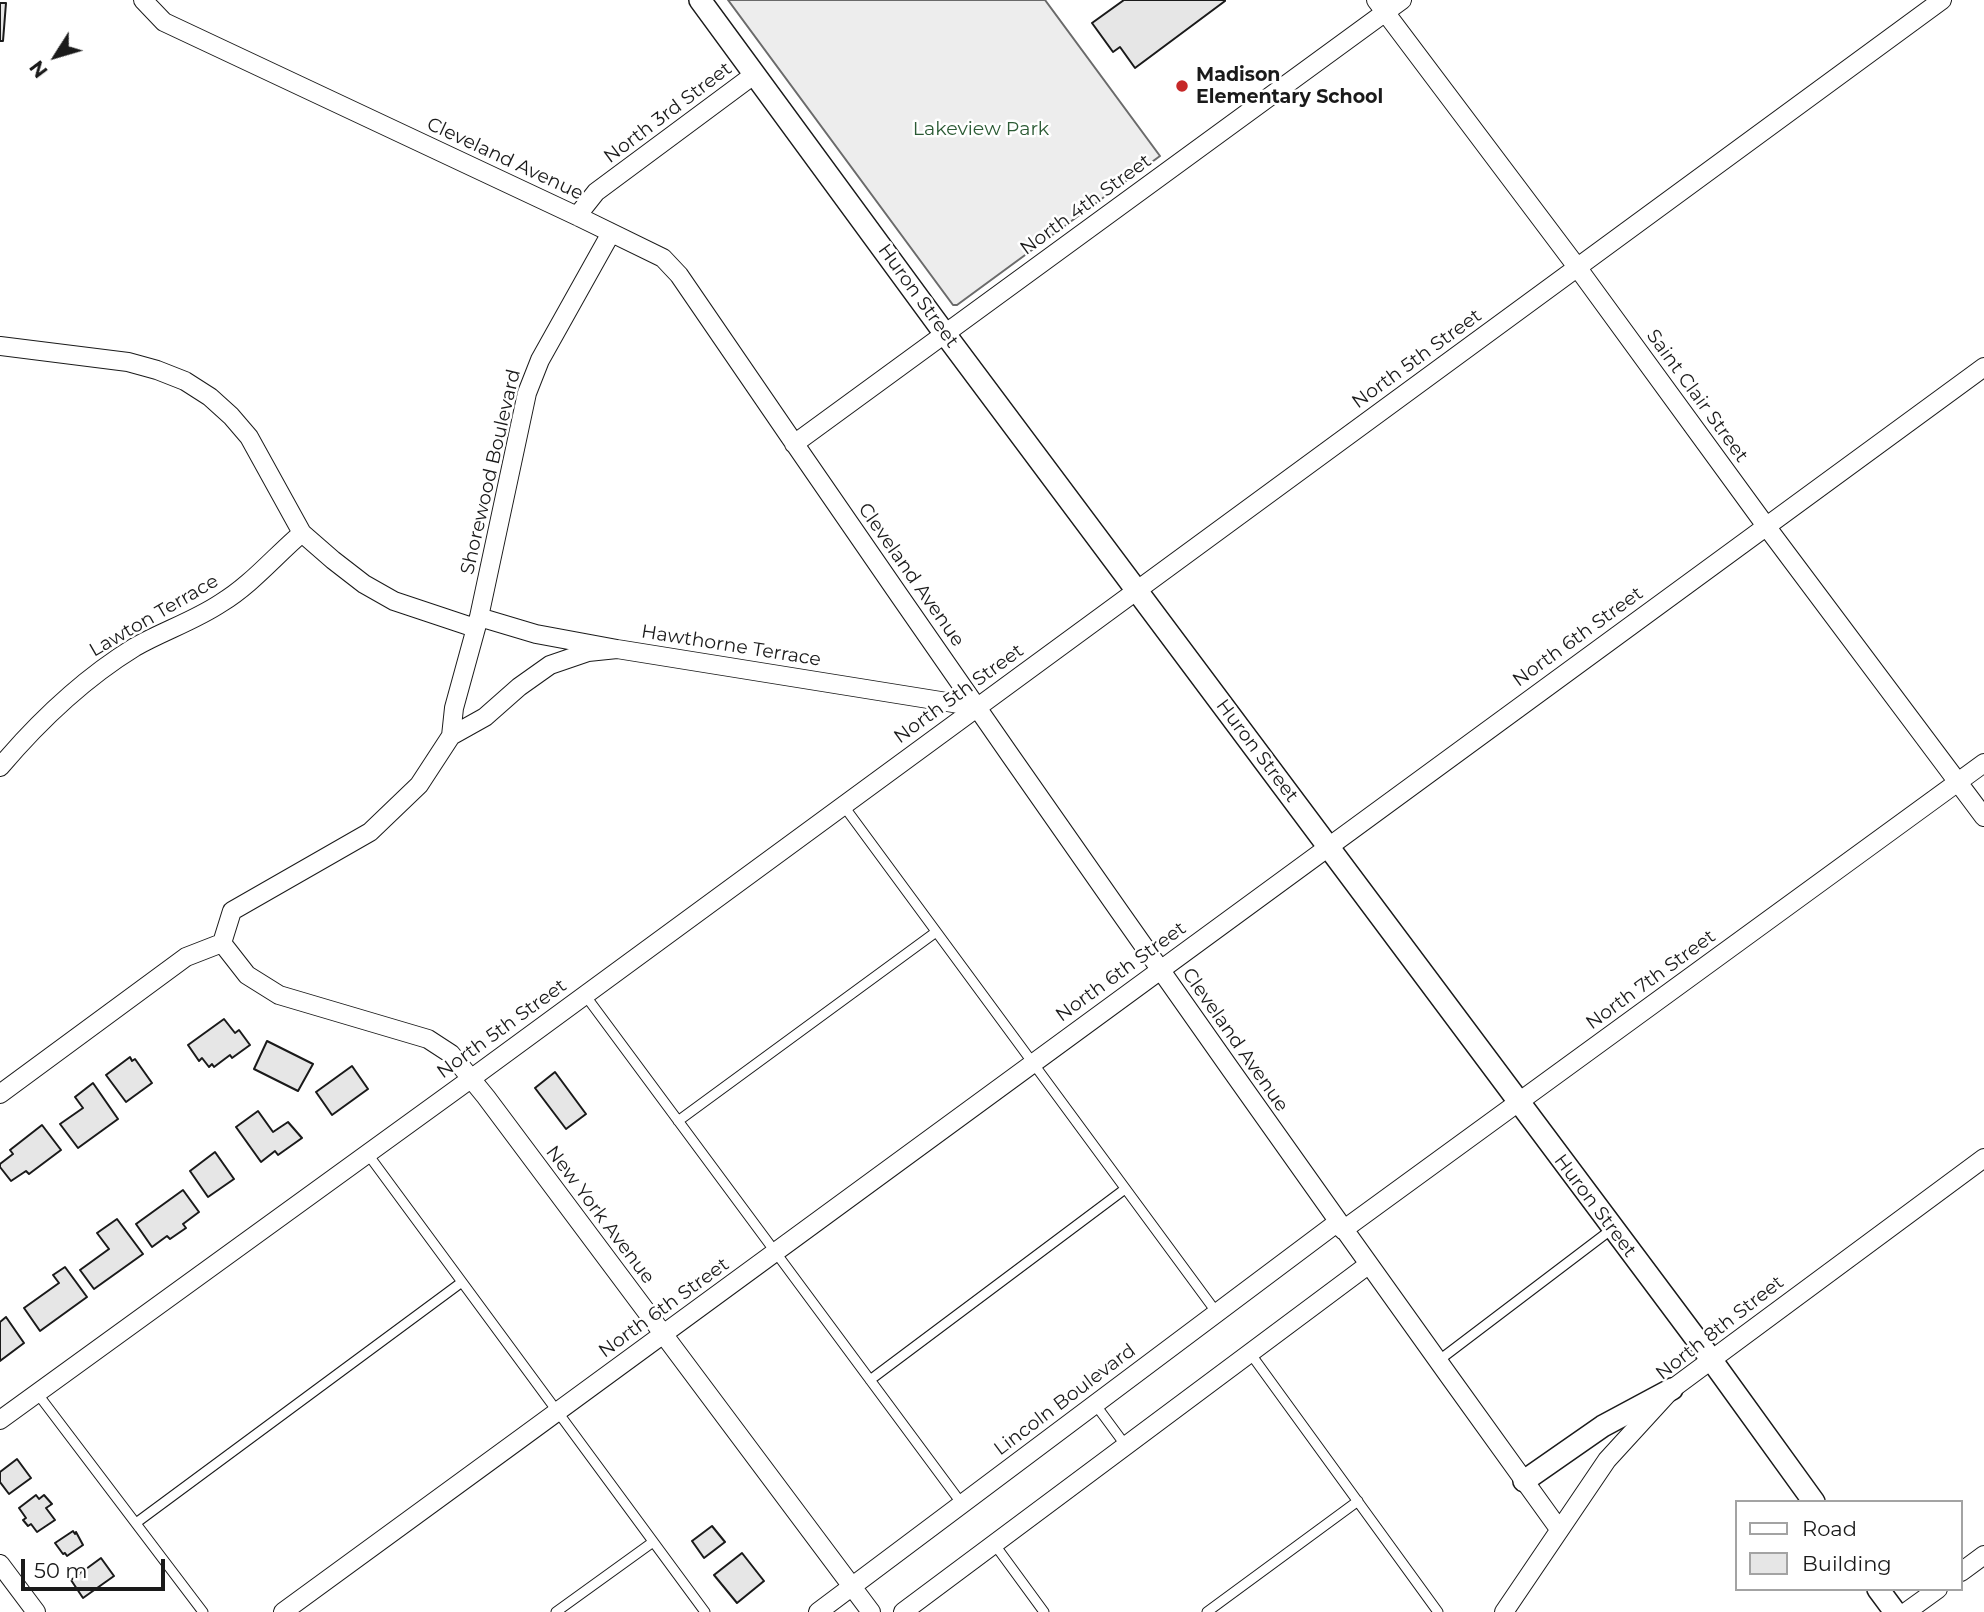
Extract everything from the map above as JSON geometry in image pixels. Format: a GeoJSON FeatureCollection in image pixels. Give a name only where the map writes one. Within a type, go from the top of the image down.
{"type":"FeatureCollection","features":[{"type":"Feature","properties":{"kind":"street","name":"Cleveland Avenue"},"geometry":{"type":"LineString","coordinates":[[143,0],[164,22],[663,258],[679,275],[1159,970],[1559,1529]]}},
{"type":"Feature","properties":{"kind":"street","name":"Huron Street"},"geometry":{"type":"LineString","coordinates":[[700,0],[945,334],[1813,1500]]}},
{"type":"Feature","properties":{"kind":"street","name":"North 4th Street"},"geometry":{"type":"LineString","coordinates":[[794,444],[945,334],[1380,6],[1402,0]]}},
{"type":"Feature","properties":{"kind":"street","name":"North 5th Street"},"geometry":{"type":"LineString","coordinates":[[0,1420],[472,1078],[1942,0]]}},
{"type":"Feature","properties":{"kind":"street","name":"Saint Clair Street"},"geometry":{"type":"LineString","coordinates":[[1380,6],[1984,817]]}},
{"type":"Feature","properties":{"kind":"street","name":"North 3rd Street"},"geometry":{"type":"LineString","coordinates":[[577,216],[596,192],[755,74]]}},
{"type":"Feature","properties":{"kind":"street","name":"Shorewood Boulevard"},"geometry":{"type":"LineString","coordinates":[[451,736],[453,708],[477,622],[527,393],[540,359],[611,233]]}},
{"type":"Feature","properties":{"kind":"street","name":"Hawthorne Terrace"},"geometry":{"type":"LineString","coordinates":[[0,346],[128,362],[185,381],[210,397],[249,437],[302,533],[364,584],[394,601],[477,622],[617,649],[978,707]]}},
{"type":"Feature","properties":{"kind":"street","name":"North 6th Street"},"geometry":{"type":"LineString","coordinates":[[283,1612],[1984,367]]}},
{"type":"Feature","properties":{"kind":"street","name":"Lawton Terrace"},"geometry":{"type":"LineString","coordinates":[[0,767],[44,718],[104,667],[222,603],[302,533]]}},
{"type":"Feature","properties":{"kind":"street","name":"Shorewood Boulevard"},"geometry":{"type":"LineString","coordinates":[[222,943],[232,911],[370,832],[419,785],[451,736],[485,717],[551,665],[588,652],[617,649]]}},
{"type":"Feature","properties":{"kind":"street","name":"North 7th Street"},"geometry":{"type":"LineString","coordinates":[[1340,1226],[1519,1103],[1984,763]]}},
{"type":"Feature","properties":{"kind":"street","name":"New York Avenue"},"geometry":{"type":"LineString","coordinates":[[222,943],[247,975],[279,995],[428,1039],[451,1054],[472,1078],[871,1612]]}},
{"type":"Feature","properties":{"kind":"street"},"geometry":{"type":"LineString","coordinates":[[0,1094],[187,957],[222,943]]}},
{"type":"Feature","properties":{"kind":"street","name":"North 8th Street"},"geometry":{"type":"LineString","coordinates":[[1504,1612],[1607,1460],[1672,1388],[1984,1158]]}},
{"type":"Feature","properties":{"kind":"street","name":"Lincoln Boulevard"},"geometry":{"type":"LineString","coordinates":[[818,1612],[1217,1313],[1340,1226]]}},
{"type":"Feature","properties":{"kind":"street"},"geometry":{"type":"LineString","coordinates":[[903,1612],[1368,1265]]}},
{"type":"Feature","properties":{"kind":"street"},"geometry":{"type":"LineString","coordinates":[[1524,1481],[1603,1426],[1672,1388]]}},
{"type":"Feature","properties":{"kind":"street"},"geometry":{"type":"LineString","coordinates":[[1963,1571],[1984,1555]]}},
{"type":"Feature","properties":{"kind":"street"},"geometry":{"type":"LineString","coordinates":[[0,1564],[36,1612]]}},
{"type":"Feature","properties":{"kind":"street"},"geometry":{"type":"LineString","coordinates":[[1879,1591],[1895,1612]]}},
{"type":"Feature","properties":{"kind":"street"},"geometry":{"type":"LineString","coordinates":[[1906,1612],[1935,1591]]}},
{"type":"Feature","properties":{"kind":"lane"},"geometry":{"type":"LineString","coordinates":[[843,806],[1217,1313]]}},
{"type":"Feature","properties":{"kind":"lane"},"geometry":{"type":"LineString","coordinates":[[678,1121],[936,932]]}},
{"type":"Feature","properties":{"kind":"lane"},"geometry":{"type":"LineString","coordinates":[[585,995],[962,1504]]}},
{"type":"Feature","properties":{"kind":"lane"},"geometry":{"type":"LineString","coordinates":[[368,1153],[705,1612]]}},
{"type":"Feature","properties":{"kind":"lane"},"geometry":{"type":"LineString","coordinates":[[870,1380],[1125,1189]]}},
{"type":"Feature","properties":{"kind":"lane"},"geometry":{"type":"LineString","coordinates":[[1438,1361],[1612,1229]]}},
{"type":"Feature","properties":{"kind":"lane"},"geometry":{"type":"LineString","coordinates":[[136,1523],[462,1282]]}},
{"type":"Feature","properties":{"kind":"lane"},"geometry":{"type":"LineString","coordinates":[[1250,1353],[1438,1612]]}},
{"type":"Feature","properties":{"kind":"lane"},"geometry":{"type":"LineString","coordinates":[[37,1393],[203,1612]]}},
{"type":"Feature","properties":{"kind":"lane"},"geometry":{"type":"LineString","coordinates":[[1095,1404],[1126,1446]]}},
{"type":"Feature","properties":{"kind":"lane"},"geometry":{"type":"LineString","coordinates":[[1207,1612],[1358,1501]]}},
{"type":"Feature","properties":{"kind":"lane"},"geometry":{"type":"LineString","coordinates":[[556,1612],[653,1542]]}},
{"type":"Feature","properties":{"kind":"lane"},"geometry":{"type":"LineString","coordinates":[[995,1545],[1044,1612]]}},
{"type":"Feature","properties":{"kind":"shaded area","name":"Lakeview Park"},"geometry":{"type":"Polygon","coordinates":[[[728,0],[1045,0],[1160,156],[957,305],[953,305],[728,0]]]}},
{"type":"Feature","properties":{"kind":"building"},"geometry":{"type":"Polygon","coordinates":[[[1124,0],[1225,1],[1135,68],[1120,47],[1113,52],[1092,23],[1124,0]]]}},
{"type":"Feature","properties":{"kind":"building"},"geometry":{"type":"Polygon","coordinates":[[[0,3],[6,3],[3,41],[0,41],[0,3]]]}},
{"type":"Feature","properties":{"kind":"building"},"geometry":{"type":"Polygon","coordinates":[[[224,1019],[235,1033],[239,1030],[250,1045],[232,1058],[230,1055],[214,1067],[212,1064],[209,1067],[202,1058],[199,1061],[188,1045],[224,1019]]]}},
{"type":"Feature","properties":{"kind":"building"},"geometry":{"type":"Polygon","coordinates":[[[267,1041],[313,1064],[298,1091],[254,1069],[267,1041]]]}},
{"type":"Feature","properties":{"kind":"building"},"geometry":{"type":"Polygon","coordinates":[[[130,1057],[132,1061],[135,1059],[152,1083],[126,1102],[106,1075],[130,1057]]]}},
{"type":"Feature","properties":{"kind":"building"},"geometry":{"type":"Polygon","coordinates":[[[352,1066],[368,1089],[332,1115],[316,1092],[352,1066]]]}},
{"type":"Feature","properties":{"kind":"building"},"geometry":{"type":"Polygon","coordinates":[[[555,1072],[586,1114],[566,1129],[535,1088],[555,1072]]]}},
{"type":"Feature","properties":{"kind":"building"},"geometry":{"type":"Polygon","coordinates":[[[93,1083],[118,1119],[78,1148],[60,1124],[83,1108],[75,1097],[93,1083]]]}},
{"type":"Feature","properties":{"kind":"building"},"geometry":{"type":"Polygon","coordinates":[[[258,1111],[273,1132],[288,1122],[302,1138],[278,1155],[275,1151],[261,1162],[236,1127],[258,1111]]]}},
{"type":"Feature","properties":{"kind":"building"},"geometry":{"type":"Polygon","coordinates":[[[42,1125],[61,1150],[29,1174],[26,1171],[11,1181],[0,1164],[13,1154],[10,1150],[42,1125]]]}},
{"type":"Feature","properties":{"kind":"building"},"geometry":{"type":"Polygon","coordinates":[[[215,1152],[234,1179],[208,1197],[190,1171],[215,1152]]]}},
{"type":"Feature","properties":{"kind":"building"},"geometry":{"type":"Polygon","coordinates":[[[183,1190],[199,1212],[183,1224],[186,1228],[170,1239],[167,1236],[152,1247],[136,1224],[183,1190]]]}},
{"type":"Feature","properties":{"kind":"building"},"geometry":{"type":"Polygon","coordinates":[[[117,1219],[143,1254],[94,1289],[80,1270],[109,1249],[97,1233],[117,1219]]]}},
{"type":"Feature","properties":{"kind":"building"},"geometry":{"type":"Polygon","coordinates":[[[65,1267],[87,1297],[40,1331],[24,1308],[59,1283],[53,1275],[65,1267]]]}},
{"type":"Feature","properties":{"kind":"building"},"geometry":{"type":"Polygon","coordinates":[[[6,1317],[24,1343],[0,1361],[0,1322],[6,1317]]]}},
{"type":"Feature","properties":{"kind":"building"},"geometry":{"type":"Polygon","coordinates":[[[17,1459],[31,1478],[9,1494],[0,1482],[0,1472],[17,1459]]]}},
{"type":"Feature","properties":{"kind":"building"},"geometry":{"type":"Polygon","coordinates":[[[36,1495],[39,1499],[44,1495],[52,1504],[46,1508],[55,1520],[37,1532],[31,1524],[28,1526],[23,1520],[26,1518],[19,1508],[36,1495]]]}},
{"type":"Feature","properties":{"kind":"building"},"geometry":{"type":"Polygon","coordinates":[[[712,1526],[725,1542],[704,1558],[692,1541],[712,1526]]]}},
{"type":"Feature","properties":{"kind":"building"},"geometry":{"type":"Polygon","coordinates":[[[73,1531],[83,1545],[67,1556],[55,1543],[73,1531]]]}},
{"type":"Feature","properties":{"kind":"building"},"geometry":{"type":"Polygon","coordinates":[[[742,1553],[764,1581],[737,1603],[714,1575],[742,1553]]]}},
{"type":"Feature","properties":{"kind":"building"},"geometry":{"type":"Polygon","coordinates":[[[101,1558],[114,1576],[83,1598],[71,1580],[101,1558]]]}},
{"type":"Feature","properties":{"kind":"place","name":"Madison Elementary School"},"geometry":{"type":"Point","coordinates":[1182,86]}}]}
